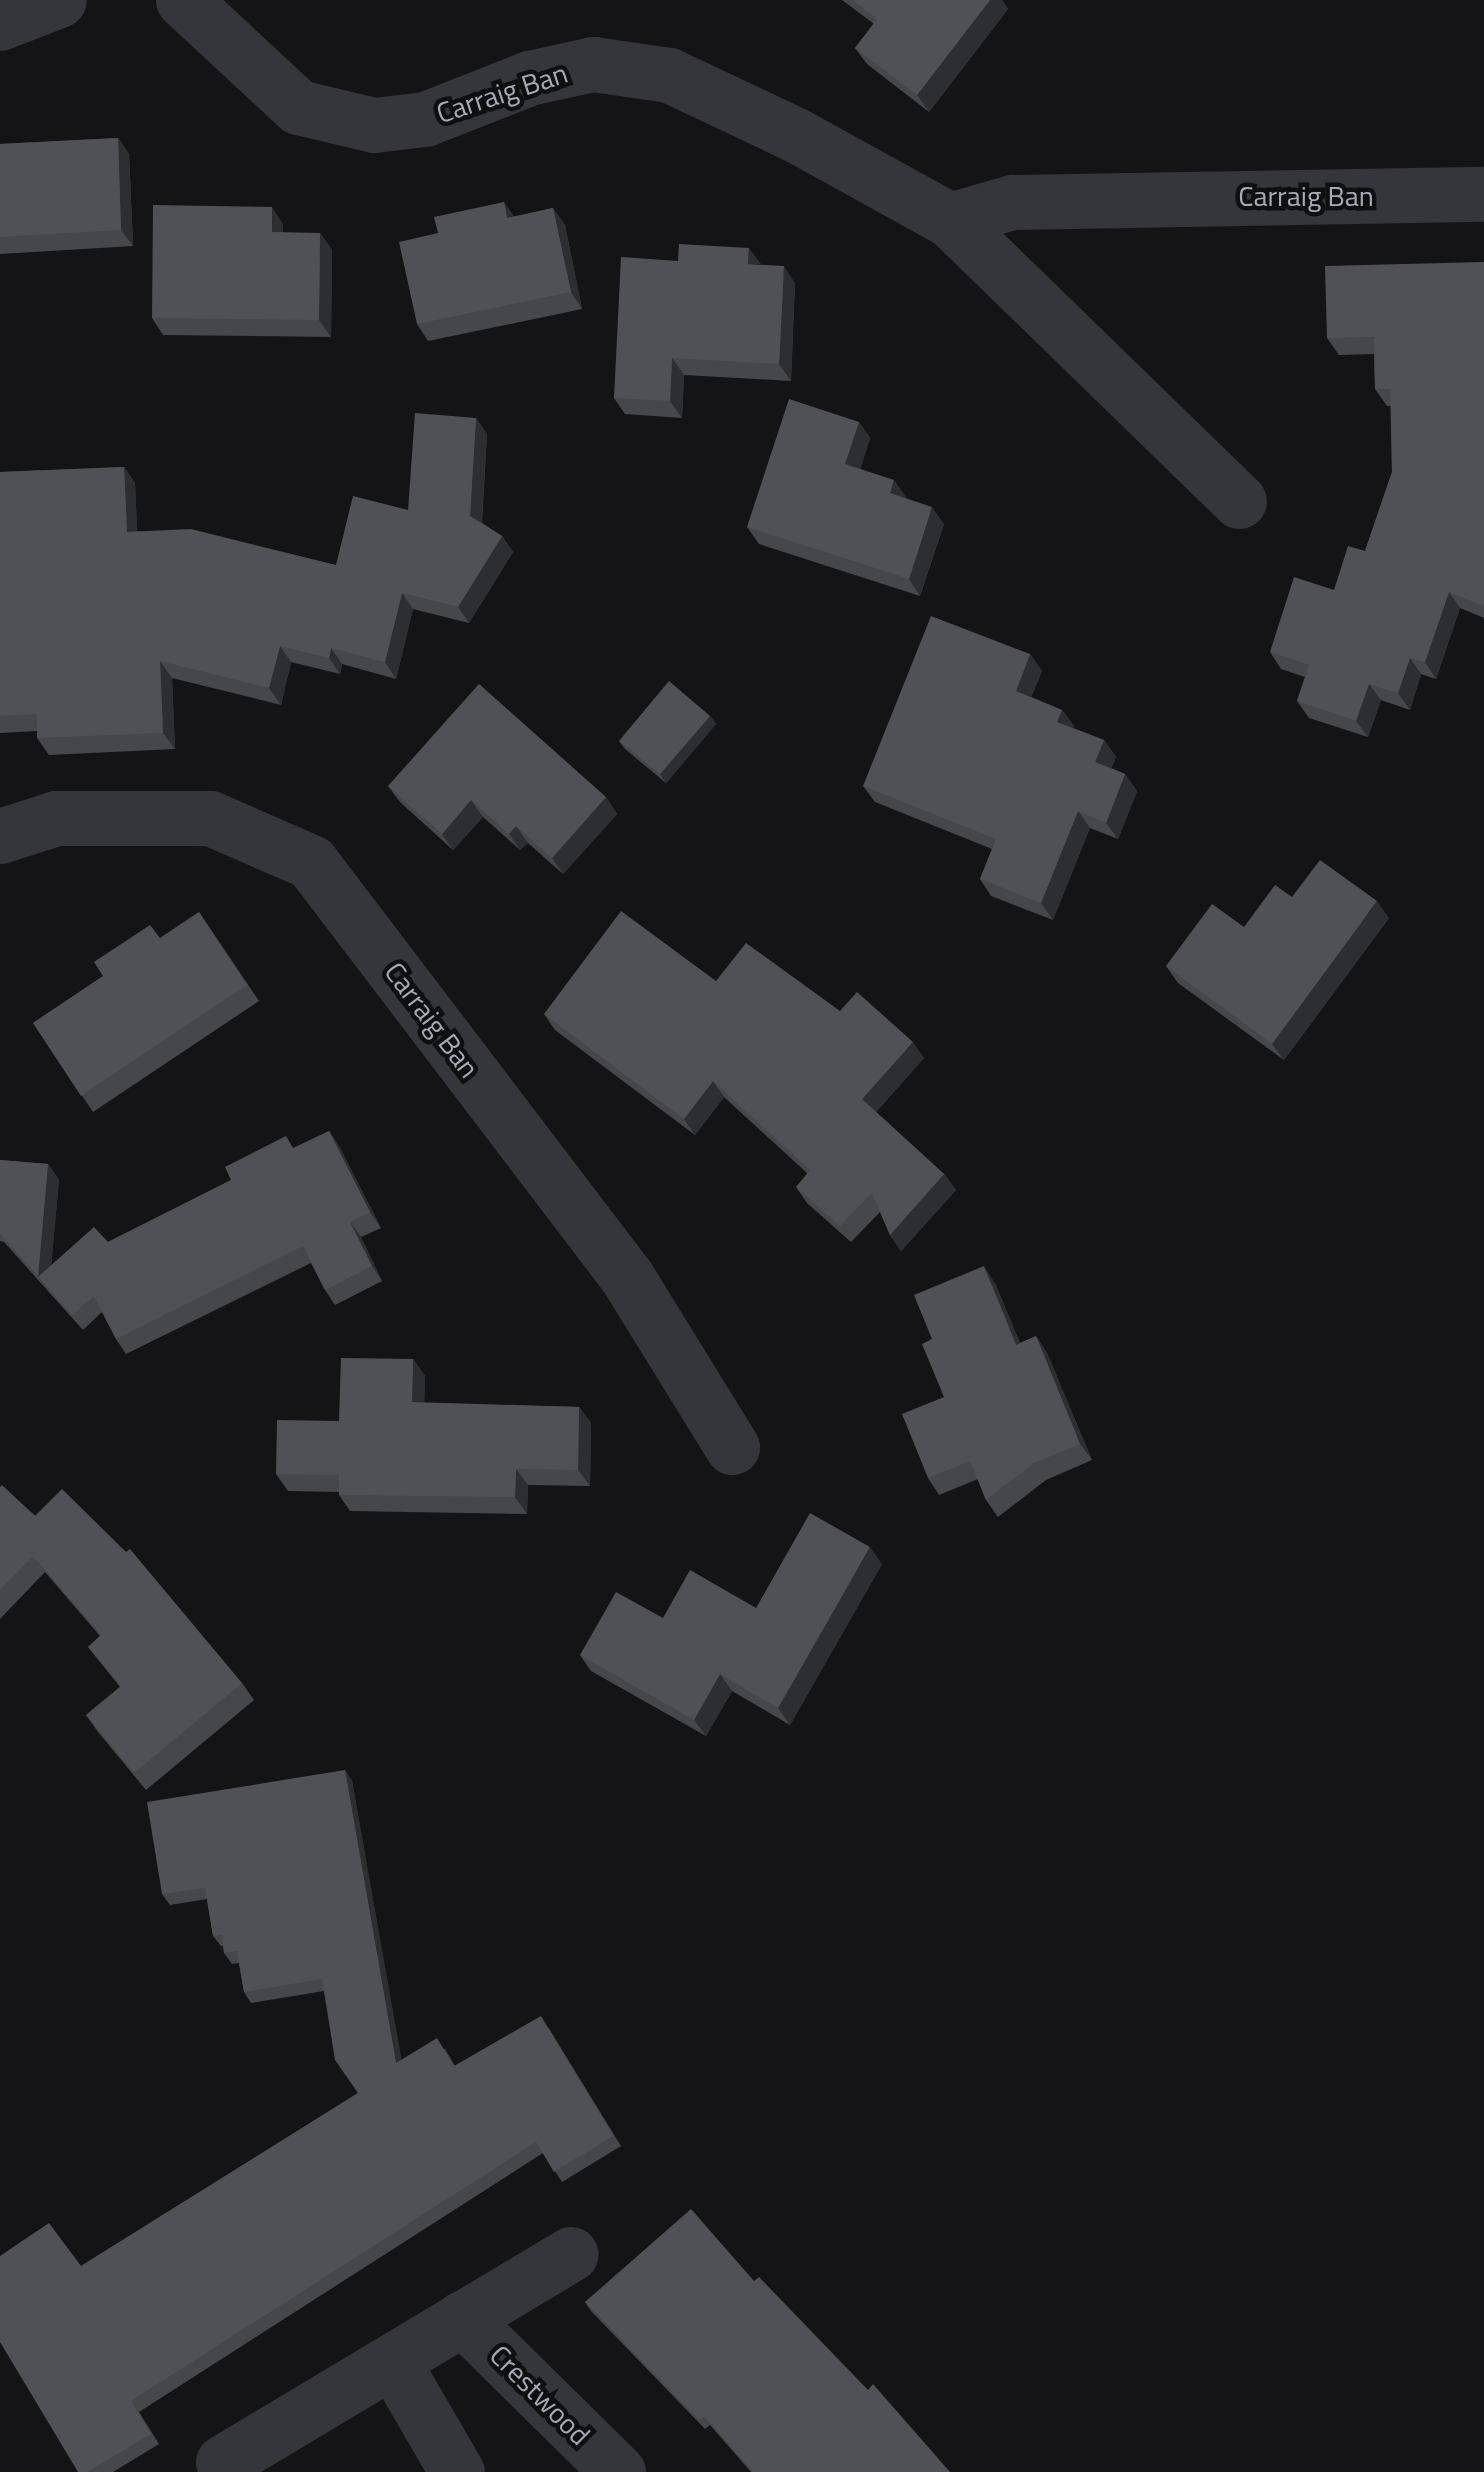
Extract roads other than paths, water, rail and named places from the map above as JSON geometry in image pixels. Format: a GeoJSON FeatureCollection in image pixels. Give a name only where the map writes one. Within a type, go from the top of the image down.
{"type":"FeatureCollection","features":[{"type":"Feature","properties":{"kind":"street"},"geometry":{"type":"LineString","coordinates":[[0,24],[59,0]]}},
{"type":"Feature","properties":{"kind":"street","name":"Carraig Ban"},"geometry":{"type":"LineString","coordinates":[[183,0],[298,107],[374,125],[425,118],[529,78],[594,64],[669,75],[950,220],[1239,501]]}},
{"type":"Feature","properties":{"kind":"street","name":"Carraig Ban"},"geometry":{"type":"LineString","coordinates":[[950,220],[1012,202],[1484,194]]}},
{"type":"Feature","properties":{"kind":"street","name":"Carraig Ban"},"geometry":{"type":"LineString","coordinates":[[0,836],[56,818],[210,818],[311,862],[627,1276],[732,1447]]}},
{"type":"Feature","properties":{"kind":"street","name":"Crestwood"},"geometry":{"type":"LineString","coordinates":[[224,2462],[570,2254]]}},
{"type":"Feature","properties":{"kind":"street","name":"Crestwood"},"geometry":{"type":"LineString","coordinates":[[462,2318],[618,2472]]}},
{"type":"Feature","properties":{"kind":"street"},"geometry":{"type":"LineString","coordinates":[[393,2362],[457,2472]]}}]}
